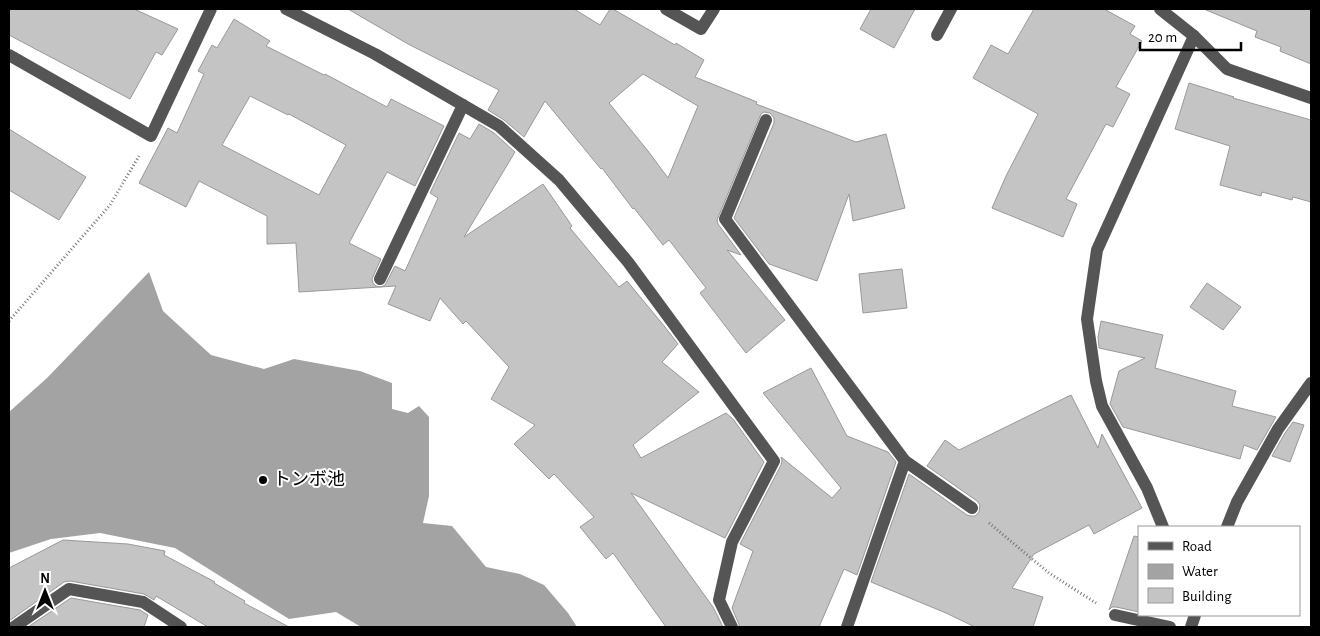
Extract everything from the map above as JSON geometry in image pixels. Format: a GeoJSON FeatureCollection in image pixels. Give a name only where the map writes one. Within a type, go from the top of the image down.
{"type":"FeatureCollection","features":[{"type":"Feature","properties":{"kind":"street"},"geometry":{"type":"LineString","coordinates":[[9,55],[151,136],[211,9]]}},
{"type":"Feature","properties":{"kind":"street"},"geometry":{"type":"LineString","coordinates":[[286,9],[375,54],[499,126],[559,180],[628,262],[774,461],[732,542],[719,600],[732,627]]}},
{"type":"Feature","properties":{"kind":"street"},"geometry":{"type":"LineString","coordinates":[[666,9],[701,30],[714,9]]}},
{"type":"Feature","properties":{"kind":"street"},"geometry":{"type":"LineString","coordinates":[[937,35],[951,9]]}},
{"type":"Feature","properties":{"kind":"street"},"geometry":{"type":"LineString","coordinates":[[1160,9],[1194,36],[1227,69],[1311,98]]}},
{"type":"Feature","properties":{"kind":"street"},"geometry":{"type":"LineString","coordinates":[[1163,526],[1147,488],[1102,406],[1086,319],[1097,250],[1194,36]]}},
{"type":"Feature","properties":{"kind":"street"},"geometry":{"type":"LineString","coordinates":[[380,279],[463,104]]}},
{"type":"Feature","properties":{"kind":"street"},"geometry":{"type":"LineString","coordinates":[[766,120],[725,219],[906,461],[972,508]]}},
{"type":"Feature","properties":{"kind":"street"},"geometry":{"type":"LineString","coordinates":[[1227,526],[1237,502],[1278,429],[1311,383]]}},
{"type":"Feature","properties":{"kind":"street"},"geometry":{"type":"LineString","coordinates":[[847,627],[906,461]]}},
{"type":"Feature","properties":{"kind":"street"},"geometry":{"type":"LineString","coordinates":[[14,627],[69,589],[143,602],[181,627]]}},
{"type":"Feature","properties":{"kind":"street"},"geometry":{"type":"LineString","coordinates":[[1115,615],[1170,627]]}},
{"type":"Feature","properties":{"kind":"path"},"geometry":{"type":"LineString","coordinates":[[9,321],[110,205],[151,136]]}},
{"type":"Feature","properties":{"kind":"path"},"geometry":{"type":"LineString","coordinates":[[972,508],[1049,573],[1115,615]]}},
{"type":"Feature","properties":{"kind":"water"},"geometry":{"type":"Polygon","coordinates":[[[149,272],[163,311],[211,355],[264,369],[294,359],[360,371],[392,383],[392,409],[408,413],[419,406],[429,417],[429,496],[423,523],[452,526],[486,567],[520,574],[544,585],[568,613],[577,627],[361,627],[336,612],[289,619],[175,548],[100,533],[51,539],[9,553],[9,412],[47,378],[149,272]]]}},
{"type":"Feature","properties":{"kind":"building"},"geometry":{"type":"Polygon","coordinates":[[[9,9],[134,9],[178,29],[162,55],[156,52],[130,99],[9,35],[9,9]]]}},
{"type":"Feature","properties":{"kind":"building"},"geometry":{"type":"Polygon","coordinates":[[[348,9],[574,9],[600,25],[610,9],[613,9],[704,60],[695,77],[757,102],[756,104],[856,142],[886,134],[905,208],[853,221],[849,194],[817,281],[769,264],[734,218],[774,123],[774,118],[770,113],[764,112],[761,114],[717,220],[741,255],[727,250],[785,320],[746,353],[700,293],[706,288],[669,240],[663,245],[602,168],[545,101],[524,137],[504,120],[488,110],[499,90],[408,44],[348,9]],[[643,74],[609,103],[668,178],[698,106],[643,74]]]}},
{"type":"Feature","properties":{"kind":"building"},"geometry":{"type":"Polygon","coordinates":[[[871,9],[915,9],[894,48],[860,29],[871,9]]]}},
{"type":"Feature","properties":{"kind":"building"},"geometry":{"type":"Polygon","coordinates":[[[1034,9],[1104,9],[1135,26],[1130,34],[1142,41],[1116,87],[1130,94],[1113,127],[1106,124],[1066,199],[1077,204],[1063,237],[992,208],[1038,114],[973,78],[991,45],[1008,54],[1034,9]]]}},
{"type":"Feature","properties":{"kind":"building"},"geometry":{"type":"Polygon","coordinates":[[[1206,9],[1311,9],[1311,64],[1280,51],[1281,47],[1255,37],[1257,31],[1206,9]]]}},
{"type":"Feature","properties":{"kind":"building"},"geometry":{"type":"Polygon","coordinates":[[[234,19],[270,41],[266,46],[325,74],[387,107],[391,99],[444,126],[415,186],[387,172],[349,243],[381,259],[372,279],[376,286],[381,287],[299,292],[296,243],[267,244],[267,216],[199,181],[186,207],[139,183],[168,128],[177,133],[204,74],[198,71],[212,45],[217,48],[234,19]],[[250,96],[222,145],[319,195],[346,145],[250,96]]]}},
{"type":"Feature","properties":{"kind":"building"},"geometry":{"type":"Polygon","coordinates":[[[1189,83],[1233,98],[1311,120],[1311,202],[1293,197],[1292,200],[1262,192],[1261,196],[1220,185],[1230,146],[1175,129],[1189,83]]]}},
{"type":"Feature","properties":{"kind":"building"},"geometry":{"type":"Polygon","coordinates":[[[479,124],[494,133],[515,152],[464,237],[543,184],[572,226],[570,228],[619,287],[627,281],[678,344],[662,362],[699,392],[633,445],[641,458],[726,413],[733,419],[764,462],[725,538],[631,493],[713,607],[723,627],[666,627],[613,553],[606,559],[580,527],[594,517],[554,474],[549,479],[514,444],[535,425],[491,399],[509,367],[466,321],[463,324],[440,298],[430,321],[388,304],[396,286],[381,287],[385,285],[395,266],[405,271],[438,198],[430,193],[459,133],[470,139],[479,124]]]}},
{"type":"Feature","properties":{"kind":"building"},"geometry":{"type":"Polygon","coordinates":[[[9,129],[86,177],[59,220],[9,190],[9,129]]]}},
{"type":"Feature","properties":{"kind":"building"},"geometry":{"type":"Polygon","coordinates":[[[902,269],[907,308],[863,313],[859,274],[902,269]]]}},
{"type":"Feature","properties":{"kind":"building"},"geometry":{"type":"Polygon","coordinates":[[[1207,283],[1241,307],[1223,330],[1190,307],[1207,283]]]}},
{"type":"Feature","properties":{"kind":"building"},"geometry":{"type":"Polygon","coordinates":[[[1101,321],[1163,335],[1155,368],[1236,391],[1232,406],[1276,417],[1257,450],[1244,445],[1240,459],[1123,427],[1110,404],[1119,371],[1145,358],[1099,348],[1098,337],[1101,321]]]}},
{"type":"Feature","properties":{"kind":"building"},"geometry":{"type":"Polygon","coordinates":[[[811,368],[847,436],[888,452],[896,462],[857,575],[844,569],[819,627],[740,627],[732,608],[753,551],[740,544],[781,465],[781,457],[832,498],[841,488],[763,393],[811,368]]]}},
{"type":"Feature","properties":{"kind":"building"},"geometry":{"type":"Polygon","coordinates":[[[1071,395],[1098,448],[1102,434],[1142,508],[1094,534],[1089,525],[1034,554],[1012,588],[1043,597],[1033,627],[975,627],[871,582],[909,474],[967,515],[975,516],[979,512],[980,505],[977,501],[927,466],[945,440],[959,450],[1071,395]]]}},
{"type":"Feature","properties":{"kind":"building"},"geometry":{"type":"Polygon","coordinates":[[[1293,422],[1304,425],[1290,462],[1272,456],[1293,422]]]}},
{"type":"Feature","properties":{"kind":"building"},"geometry":{"type":"Polygon","coordinates":[[[1134,536],[1138,537],[1138,612],[1116,607],[1112,607],[1109,610],[1134,536]]]}},
{"type":"Feature","properties":{"kind":"building"},"geometry":{"type":"Polygon","coordinates":[[[63,540],[128,544],[165,551],[164,555],[215,582],[245,601],[244,603],[289,627],[208,627],[156,596],[154,600],[144,594],[70,581],[64,582],[9,621],[9,568],[63,540]]]}},
{"type":"Feature","properties":{"kind":"building"},"geometry":{"type":"Polygon","coordinates":[[[71,598],[140,610],[148,615],[144,627],[28,627],[71,598]]]}},
{"type":"Feature","properties":{"kind":"place","name":"トンボ池"},"geometry":{"type":"Point","coordinates":[263,480]}}]}
